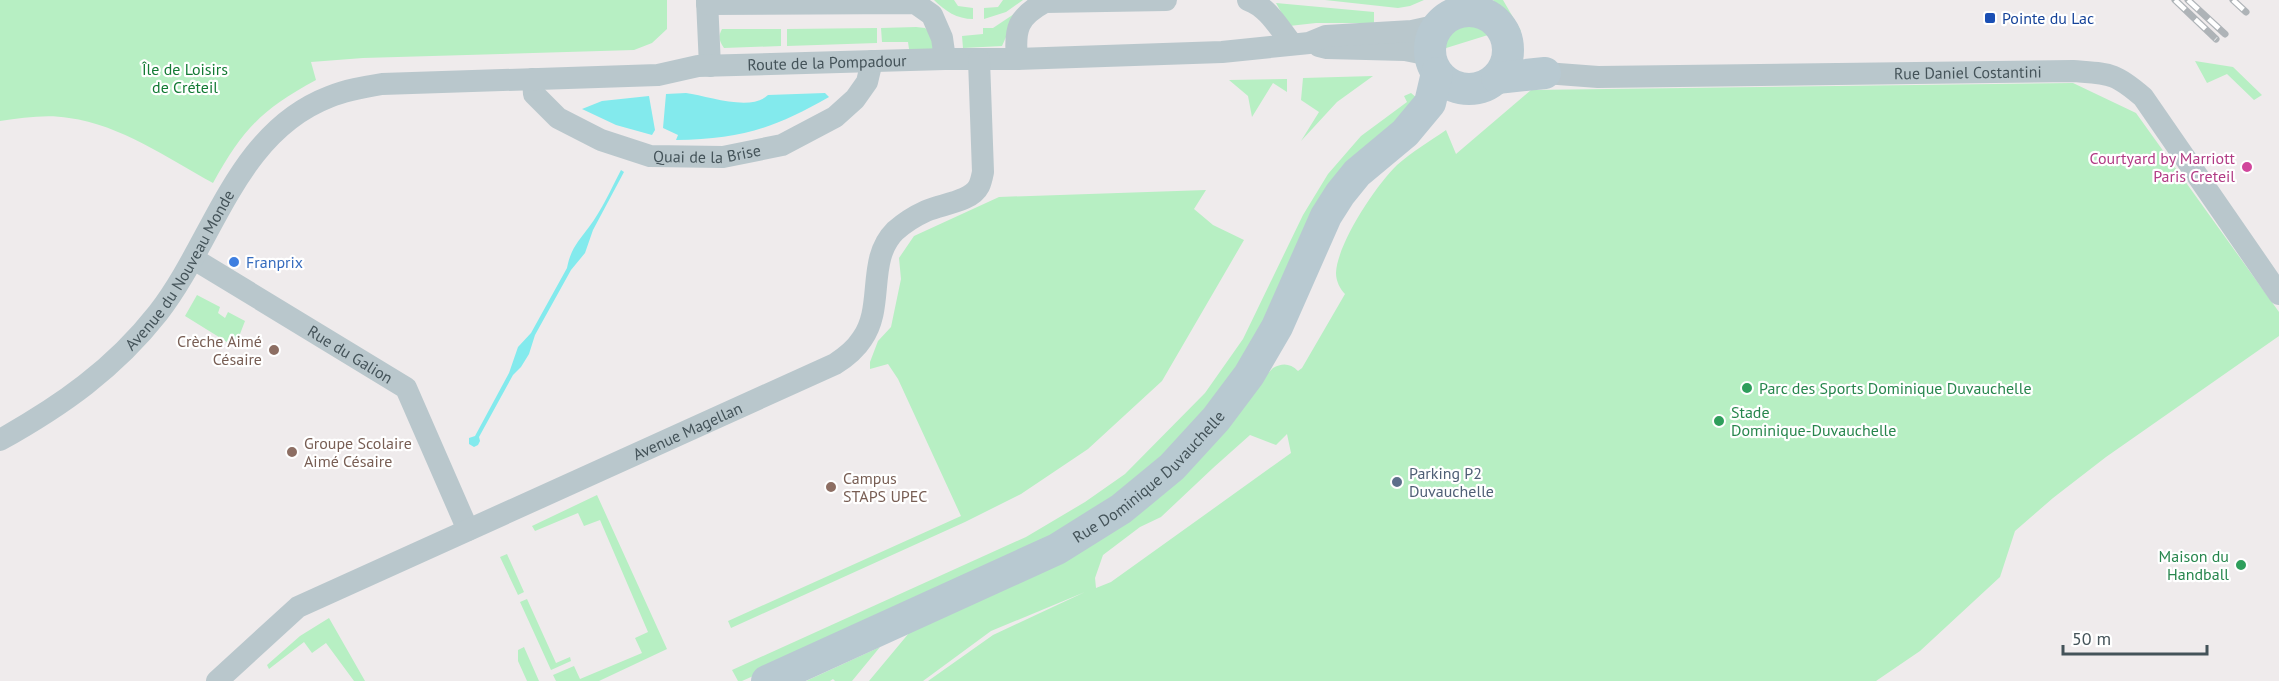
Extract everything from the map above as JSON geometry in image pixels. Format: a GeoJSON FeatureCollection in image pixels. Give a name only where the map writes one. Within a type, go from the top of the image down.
{"type":"FeatureCollection","features":[{"type":"Feature","properties":{"kind":"street"},"geometry":{"type":"LineString","coordinates":[[1017,59],[1017,35],[1020,23],[1028,12],[1045,2],[1167,0]]}},
{"type":"Feature","properties":{"kind":"street"},"geometry":{"type":"LineString","coordinates":[[1248,0],[1257,3],[1300,43]]}},
{"type":"Feature","properties":{"kind":"street"},"geometry":{"type":"LineString","coordinates":[[710,66],[707,2],[915,3],[932,15],[942,38],[945,59]]}},
{"type":"Feature","properties":{"kind":"street"},"geometry":{"type":"LineString","coordinates":[[1486,8],[1504,33],[1507,43],[1502,67],[1486,86],[1466,90],[1450,85],[1433,64],[1430,42],[1451,13],[1466,11],[1478,13],[1486,8]]}},
{"type":"Feature","properties":{"kind":"street","name":"Route de la Pompadour"},"geometry":{"type":"LineString","coordinates":[[347,90],[382,84],[658,75],[698,66],[1222,52],[1300,43],[1326,36],[1412,30],[1451,13]]}},
{"type":"Feature","properties":{"kind":"street","name":"Route de la Pompadour"},"geometry":{"type":"LineString","coordinates":[[1300,43],[1327,48],[1405,50],[1433,64]]}},
{"type":"Feature","properties":{"kind":"street","name":"Avenue Magellan"},"geometry":{"type":"LineString","coordinates":[[217,681],[298,607],[836,364],[852,352],[870,324],[878,264],[883,247],[906,222],[927,210],[968,196],[979,187],[983,172],[979,60]]}},
{"type":"Feature","properties":{"kind":"street","name":"Quai de la Brise"},"geometry":{"type":"LineString","coordinates":[[533,79],[534,94],[558,118],[601,140],[650,156],[723,157],[782,145],[835,117],[855,99],[867,82],[872,61]]}},
{"type":"Feature","properties":{"kind":"street","name":"Rue Dominique Duvauchelle"},"geometry":{"type":"LineString","coordinates":[[767,681],[1057,549],[1121,509],[1172,468],[1216,419],[1249,375],[1277,327],[1313,243],[1340,194],[1364,167],[1405,133],[1430,103],[1433,64]]}},
{"type":"Feature","properties":{"kind":"street","name":"Rue Daniel Costantini"},"geometry":{"type":"LineString","coordinates":[[1502,67],[1598,77],[2073,71],[2111,74],[2124,81],[2143,97],[2279,294]]}},
{"type":"Feature","properties":{"kind":"street","name":"Avenue du Nouveau Monde"},"geometry":{"type":"LineString","coordinates":[[0,440],[75,395],[118,357],[159,312],[194,259],[244,168],[268,138],[307,107],[347,90]]}},
{"type":"Feature","properties":{"kind":"street","name":"Rue Dominique Duvauchelle"},"geometry":{"type":"LineString","coordinates":[[1405,133],[1423,127],[1442,114],[1466,90]]}},
{"type":"Feature","properties":{"kind":"street","name":"Rue du Galion"},"geometry":{"type":"LineString","coordinates":[[194,259],[406,388],[468,530]]}},
{"type":"Feature","properties":{"kind":"green space","name":"Île de Loisirs de Créteil"},"geometry":{"type":"Polygon","coordinates":[[[0,0],[667,0],[667,29],[652,43],[634,50],[363,58],[311,62],[316,80],[281,101],[255,122],[234,148],[213,183],[125,135],[88,122],[52,116],[0,121],[0,0]]]}},
{"type":"Feature","properties":{"kind":"green space"},"geometry":{"type":"Polygon","coordinates":[[[934,0],[954,0],[958,6],[973,8],[973,19],[952,14],[934,0]]]}},
{"type":"Feature","properties":{"kind":"green space"},"geometry":{"type":"Polygon","coordinates":[[[1003,0],[1023,0],[1006,12],[984,19],[984,8],[998,7],[1003,0]]]}},
{"type":"Feature","properties":{"kind":"green space"},"geometry":{"type":"Polygon","coordinates":[[[1325,0],[1424,0],[1398,8],[1325,0]]]}},
{"type":"Feature","properties":{"kind":"green space"},"geometry":{"type":"Polygon","coordinates":[[[1493,0],[1503,0],[1521,31],[1513,30],[1493,0]]]}},
{"type":"Feature","properties":{"kind":"green space"},"geometry":{"type":"Polygon","coordinates":[[[1276,3],[1374,12],[1374,23],[1316,23],[1289,26],[1276,3]]]}},
{"type":"Feature","properties":{"kind":"green space"},"geometry":{"type":"Polygon","coordinates":[[[1017,12],[1002,46],[963,48],[962,36],[983,34],[983,28],[993,28],[1017,12]]]}},
{"type":"Feature","properties":{"kind":"green space"},"geometry":{"type":"Polygon","coordinates":[[[1460,25],[1476,26],[1488,35],[1443,49],[1450,31],[1460,25]]]}},
{"type":"Feature","properties":{"kind":"green space"},"geometry":{"type":"Polygon","coordinates":[[[877,28],[877,43],[787,46],[787,29],[877,28]]]}},
{"type":"Feature","properties":{"kind":"green space"},"geometry":{"type":"Polygon","coordinates":[[[881,28],[925,28],[933,35],[933,49],[909,49],[908,42],[882,42],[881,28]]]}},
{"type":"Feature","properties":{"kind":"green space"},"geometry":{"type":"Polygon","coordinates":[[[722,29],[781,29],[781,46],[724,48],[720,38],[722,29]]]}},
{"type":"Feature","properties":{"kind":"green space"},"geometry":{"type":"Polygon","coordinates":[[[2195,61],[2233,67],[2262,95],[2254,100],[2227,74],[2207,83],[2195,61]]]}},
{"type":"Feature","properties":{"kind":"green space"},"geometry":{"type":"Polygon","coordinates":[[[1373,76],[1337,102],[1301,141],[1319,112],[1301,100],[1303,78],[1373,76]]]}},
{"type":"Feature","properties":{"kind":"green space"},"geometry":{"type":"Polygon","coordinates":[[[1287,79],[1287,92],[1273,83],[1252,117],[1248,96],[1229,80],[1287,79]]]}},
{"type":"Feature","properties":{"kind":"green space","name":"Parc des Sports Dominique Duvauchelle"},"geometry":{"type":"Polygon","coordinates":[[[2073,83],[2136,113],[2279,312],[2279,336],[2106,457],[2053,498],[2015,531],[2000,577],[1920,651],[1876,681],[928,681],[993,635],[1085,592],[991,631],[923,681],[869,681],[909,633],[1074,556],[1133,518],[1273,368],[1286,365],[1298,371],[1302,368],[1345,294],[1341,290],[1336,273],[1338,261],[1350,231],[1388,174],[1446,130],[1456,154],[1531,90],[2073,83]],[[1287,434],[1276,445],[1250,435],[1161,517],[1140,527],[1103,555],[1095,578],[1096,588],[1111,582],[1291,453],[1287,434]]]}},
{"type":"Feature","properties":{"kind":"green space"},"geometry":{"type":"Polygon","coordinates":[[[1411,93],[1423,103],[1412,113],[1258,342],[1153,473],[1019,559],[738,681],[732,670],[1026,537],[1085,502],[1125,474],[1205,393],[1243,339],[1303,215],[1328,174],[1361,136],[1407,102],[1404,96],[1411,93]]]}},
{"type":"Feature","properties":{"kind":"green space"},"geometry":{"type":"Polygon","coordinates":[[[1206,190],[1194,209],[1213,225],[1244,240],[1162,381],[1088,449],[1021,494],[965,522],[731,628],[728,621],[961,516],[898,379],[888,364],[870,369],[870,362],[878,341],[891,327],[901,279],[899,258],[914,236],[999,197],[1206,190]]]}},
{"type":"Feature","properties":{"kind":"green space"},"geometry":{"type":"Polygon","coordinates":[[[197,295],[220,307],[218,313],[225,318],[228,312],[245,321],[235,347],[185,316],[197,295]]]}},
{"type":"Feature","properties":{"kind":"green space"},"geometry":{"type":"Polygon","coordinates":[[[597,495],[667,649],[599,681],[556,681],[553,675],[574,666],[580,679],[642,653],[635,638],[648,632],[600,520],[584,526],[578,513],[535,531],[532,526],[597,495]]]}},
{"type":"Feature","properties":{"kind":"green space"},"geometry":{"type":"Polygon","coordinates":[[[507,554],[524,592],[518,595],[500,557],[507,554]]]}},
{"type":"Feature","properties":{"kind":"green space"},"geometry":{"type":"Polygon","coordinates":[[[527,599],[556,663],[570,657],[571,661],[551,670],[520,602],[527,599]]]}},
{"type":"Feature","properties":{"kind":"green space"},"geometry":{"type":"Polygon","coordinates":[[[329,618],[365,681],[354,681],[326,643],[312,653],[304,642],[269,669],[267,665],[300,636],[329,618]]]}},
{"type":"Feature","properties":{"kind":"green space"},"geometry":{"type":"Polygon","coordinates":[[[524,647],[539,681],[527,681],[518,661],[518,650],[524,647]]]}},
{"type":"Feature","properties":{"kind":"green space"},"geometry":{"type":"Polygon","coordinates":[[[880,647],[852,681],[833,679],[806,681],[880,647]]]}},
{"type":"Feature","properties":{"kind":"water"},"geometry":{"type":"Polygon","coordinates":[[[686,93],[740,103],[760,100],[768,95],[825,93],[829,97],[790,117],[756,130],[719,137],[676,140],[678,135],[663,128],[666,94],[686,93]]]}},
{"type":"Feature","properties":{"kind":"water"},"geometry":{"type":"Polygon","coordinates":[[[649,96],[655,130],[652,135],[616,125],[582,109],[602,101],[649,96]]]}},
{"type":"Feature","properties":{"kind":"water"},"geometry":{"type":"Polygon","coordinates":[[[621,170],[624,172],[593,230],[585,253],[571,270],[535,335],[529,354],[513,375],[479,437],[478,445],[474,447],[469,444],[469,438],[475,436],[509,373],[518,347],[531,333],[567,268],[573,250],[598,214],[621,170]]]}},
{"type":"Feature","properties":{"kind":"railway"},"geometry":{"type":"LineString","coordinates":[[2175,0],[2216,39]]}},
{"type":"Feature","properties":{"kind":"railway"},"geometry":{"type":"LineString","coordinates":[[2188,0],[2225,34]]}},
{"type":"Feature","properties":{"kind":"railway"},"geometry":{"type":"LineString","coordinates":[[2233,0],[2246,12]]}},
{"type":"Feature","properties":{"kind":"place","name":"Pointe du Lac"},"geometry":{"type":"Point","coordinates":[1990,18]}},
{"type":"Feature","properties":{"kind":"place","name":"Courtyard by Marriott Paris Creteil"},"geometry":{"type":"Point","coordinates":[2247,167]}},
{"type":"Feature","properties":{"kind":"place","name":"Franprix"},"geometry":{"type":"Point","coordinates":[234,262]}},
{"type":"Feature","properties":{"kind":"place","name":"Crèche Aimé Césaire"},"geometry":{"type":"Point","coordinates":[274,350]}},
{"type":"Feature","properties":{"kind":"place","name":"Parc des Sports Dominique Duvauchelle"},"geometry":{"type":"Point","coordinates":[1747,388]}},
{"type":"Feature","properties":{"kind":"place","name":"Stade Dominique-Duvauchelle"},"geometry":{"type":"Point","coordinates":[1719,421]}},
{"type":"Feature","properties":{"kind":"place","name":"Groupe Scolaire Aimé Césaire"},"geometry":{"type":"Point","coordinates":[292,452]}},
{"type":"Feature","properties":{"kind":"place","name":"Parking P2 Duvauchelle"},"geometry":{"type":"Point","coordinates":[1397,482]}},
{"type":"Feature","properties":{"kind":"place","name":"Campus STAPS UPEC"},"geometry":{"type":"Point","coordinates":[831,487]}},
{"type":"Feature","properties":{"kind":"place","name":"Maison du Handball"},"geometry":{"type":"Point","coordinates":[2241,565]}}]}
